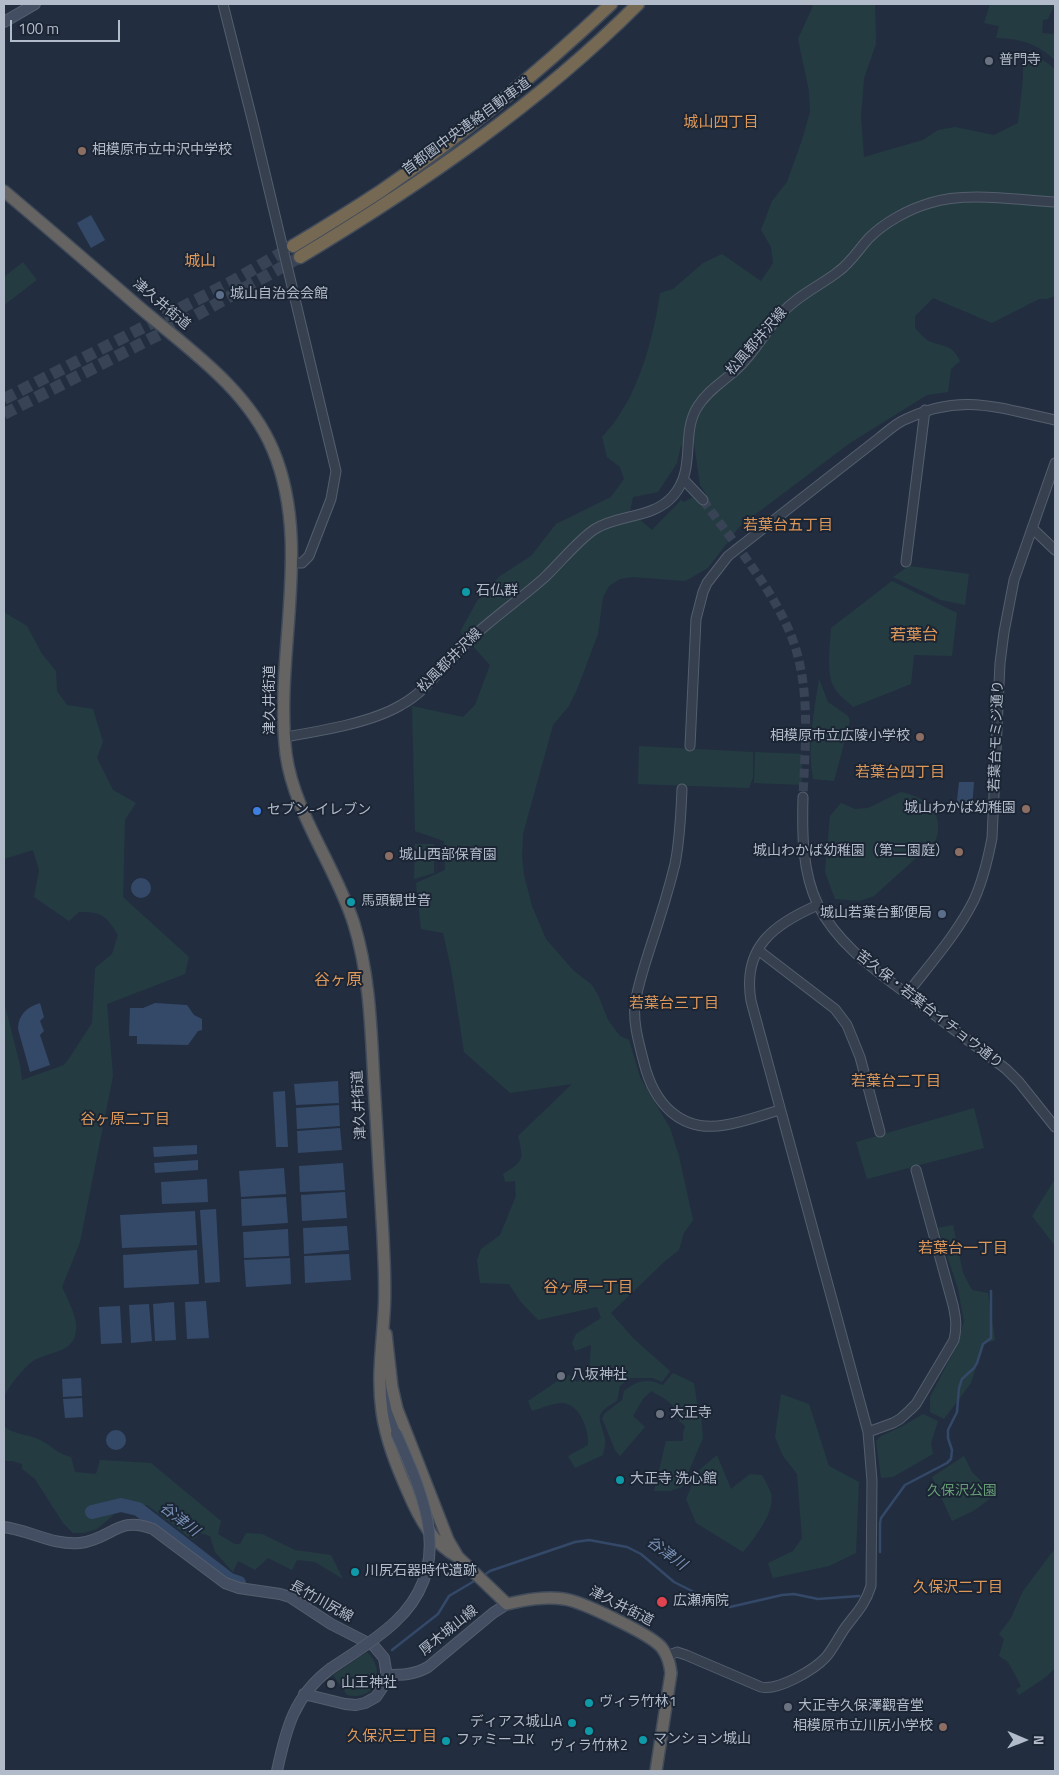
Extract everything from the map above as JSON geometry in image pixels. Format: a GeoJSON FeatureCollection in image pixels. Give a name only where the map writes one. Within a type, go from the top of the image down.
{"type":"FeatureCollection","features":[{"type":"Feature","properties":{"kind":"highway","name":"首都圏中央連絡自動車道"},"geometry":{"type":"LineString","coordinates":[[294,246],[380,192],[478,120],[553,58],[611,4]]}},
{"type":"Feature","properties":{"kind":"highway","name":"首都圏中央連絡自動車道"},"geometry":{"type":"LineString","coordinates":[[300,257],[386,204],[488,133],[579,59],[638,4]]}},
{"type":"Feature","properties":{"kind":"highway","name":"津久井街道"},"geometry":{"type":"LineString","coordinates":[[4,191],[211,368],[240,397],[261,426],[271,446],[284,484],[290,525],[284,682],[284,723],[287,757],[294,787],[305,815],[344,896],[353,923],[365,974],[370,1019],[383,1230],[384,1312],[392,1387],[397,1409],[448,1540],[458,1557],[486,1586],[507,1604],[542,1598],[572,1600],[586,1605],[650,1638],[657,1643],[667,1656]]}},
{"type":"Feature","properties":{"kind":"highway","name":"津久井街道"},"geometry":{"type":"LineString","coordinates":[[384,1312],[380,1351],[380,1393],[384,1427],[405,1485],[418,1514],[427,1529],[446,1551],[458,1557]]}},
{"type":"Feature","properties":{"kind":"highway"},"geometry":{"type":"LineString","coordinates":[[427,1529],[431,1531],[436,1530],[440,1520]]}},
{"type":"Feature","properties":{"kind":"highway"},"geometry":{"type":"LineString","coordinates":[[656,1771],[671,1673],[667,1656]]}},
{"type":"Feature","properties":{"kind":"main road"},"geometry":{"type":"LineString","coordinates":[[4,22],[34,4]]}},
{"type":"Feature","properties":{"kind":"main road"},"geometry":{"type":"LineString","coordinates":[[277,1771],[288,1725],[304,1694],[320,1676],[374,1639],[406,1612],[419,1591],[428,1566],[430,1540],[427,1512],[419,1485],[396,1433],[389,1412],[385,1386],[384,1312]]}},
{"type":"Feature","properties":{"kind":"main road","name":"長竹川尻線"},"geometry":{"type":"LineString","coordinates":[[4,1527],[59,1542],[78,1543],[99,1538],[118,1527],[128,1524],[153,1529],[216,1577],[232,1586],[284,1595],[331,1624],[366,1641],[378,1649],[384,1658],[386,1675]]}},
{"type":"Feature","properties":{"kind":"main road","name":"厚木城山線"},"geometry":{"type":"LineString","coordinates":[[386,1675],[418,1673],[507,1604]]}},
{"type":"Feature","properties":{"kind":"main road"},"geometry":{"type":"LineString","coordinates":[[304,1694],[345,1704],[361,1704],[376,1697],[386,1682],[386,1675]]}},
{"type":"Feature","properties":{"kind":"street"},"geometry":{"type":"LineString","coordinates":[[223,4],[336,471],[331,498],[309,556],[302,563],[290,563]]}},
{"type":"Feature","properties":{"kind":"street","name":"松風都井沢線"},"geometry":{"type":"LineString","coordinates":[[285,737],[373,717],[402,705],[420,692],[463,645],[543,579],[594,529],[614,520],[657,508],[672,497],[684,480],[692,420],[702,400],[739,367],[780,314],[791,304],[841,270],[876,231],[913,210],[941,200],[971,197],[1055,202]]}},
{"type":"Feature","properties":{"kind":"street"},"geometry":{"type":"LineString","coordinates":[[690,746],[696,619],[702,592],[714,572],[728,556],[902,420],[926,410],[951,404],[972,403],[1055,420]]}},
{"type":"Feature","properties":{"kind":"street"},"geometry":{"type":"LineString","coordinates":[[906,562],[926,410]]}},
{"type":"Feature","properties":{"kind":"street","name":"若葉台モミジ通り"},"geometry":{"type":"LineString","coordinates":[[907,994],[961,922],[976,893],[988,860],[992,838],[1003,639],[1014,580],[1055,463]]}},
{"type":"Feature","properties":{"kind":"street"},"geometry":{"type":"LineString","coordinates":[[684,480],[703,500]]}},
{"type":"Feature","properties":{"kind":"street"},"geometry":{"type":"LineString","coordinates":[[1032,528],[1055,550]]}},
{"type":"Feature","properties":{"kind":"street"},"geometry":{"type":"LineString","coordinates":[[682,789],[680,839],[674,867],[635,1003],[636,1035],[648,1079],[660,1101],[669,1110],[692,1123],[714,1126],[725,1125],[780,1110]]}},
{"type":"Feature","properties":{"kind":"street","name":"苦久保・若葉台イチョウ通り"},"geometry":{"type":"LineString","coordinates":[[803,797],[802,830],[804,851],[811,883],[818,904],[836,932],[852,950],[1006,1069],[1019,1082],[1055,1127]]}},
{"type":"Feature","properties":{"kind":"street"},"geometry":{"type":"LineString","coordinates":[[667,1656],[677,1652],[765,1688],[795,1678],[813,1668],[825,1658],[867,1600],[871,1586],[872,1482],[868,1432],[750,993],[750,974],[758,950],[768,936],[780,924],[818,904]]}},
{"type":"Feature","properties":{"kind":"street"},"geometry":{"type":"LineString","coordinates":[[758,950],[834,1009],[847,1025],[860,1057],[880,1132]]}},
{"type":"Feature","properties":{"kind":"street"},"geometry":{"type":"LineString","coordinates":[[868,1432],[900,1419],[916,1404],[954,1340],[956,1330],[953,1305],[916,1170]]}},
{"type":"Feature","properties":{"kind":"green space"},"geometry":{"type":"Polygon","coordinates":[[[811,4],[875,4],[876,44],[864,78],[861,117],[864,157],[923,140],[938,130],[955,127],[994,135],[1018,123],[1023,79],[1023,50],[1055,69],[1055,296],[1039,299],[992,323],[933,298],[915,316],[915,328],[927,340],[950,348],[957,355],[960,361],[951,369],[948,392],[927,395],[850,443],[740,526],[708,568],[685,581],[633,577],[620,579],[609,586],[603,597],[598,634],[578,687],[569,706],[553,725],[523,834],[522,857],[524,875],[532,906],[546,939],[573,970],[592,985],[608,1020],[620,1036],[629,1040],[640,1077],[670,1128],[679,1156],[693,1220],[684,1233],[679,1250],[611,1313],[633,1338],[670,1371],[662,1382],[653,1378],[630,1378],[620,1386],[617,1401],[604,1410],[600,1417],[605,1441],[603,1455],[575,1468],[568,1456],[588,1445],[585,1425],[578,1412],[567,1404],[560,1403],[532,1411],[528,1401],[565,1376],[569,1375],[577,1382],[589,1372],[591,1345],[575,1351],[572,1343],[576,1334],[601,1318],[597,1307],[538,1320],[520,1301],[509,1284],[480,1283],[477,1260],[481,1249],[500,1235],[516,1196],[515,1181],[505,1182],[503,1174],[519,1163],[521,1159],[518,1136],[572,1084],[510,1093],[464,1052],[451,968],[443,933],[421,929],[416,883],[445,870],[444,841],[415,831],[412,706],[463,717],[475,705],[490,665],[460,632],[477,601],[500,576],[531,556],[556,524],[611,497],[624,479],[620,467],[607,457],[602,437],[619,415],[635,385],[651,338],[660,293],[673,289],[703,263],[722,254],[761,281],[773,263],[771,247],[761,230],[772,201],[787,182],[810,112],[809,91],[798,39],[813,6],[811,4]],[[694,443],[681,446],[677,463],[658,492],[633,497],[630,511],[652,530],[681,500],[684,502],[693,497],[700,505],[706,494],[700,485],[694,443]]]}},
{"type":"Feature","properties":{"kind":"green space"},"geometry":{"type":"Polygon","coordinates":[[[990,4],[1055,4],[1048,19],[1043,20],[1042,33],[1053,34],[1055,31],[1055,60],[1049,54],[1028,43],[1013,39],[996,38],[999,26],[984,23],[990,4]]]}},
{"type":"Feature","properties":{"kind":"green space"},"geometry":{"type":"Polygon","coordinates":[[[23,262],[37,280],[4,305],[4,277],[23,262]]]}},
{"type":"Feature","properties":{"kind":"green space"},"geometry":{"type":"Polygon","coordinates":[[[909,566],[969,574],[965,605],[941,600],[893,577],[909,566]]]}},
{"type":"Feature","properties":{"kind":"green space"},"geometry":{"type":"Polygon","coordinates":[[[892,581],[957,613],[952,656],[914,655],[911,684],[853,707],[838,693],[830,675],[831,628],[892,581]]]}},
{"type":"Feature","properties":{"kind":"green space"},"geometry":{"type":"Polygon","coordinates":[[[4,612],[27,626],[42,654],[56,671],[57,691],[67,705],[93,709],[103,742],[97,758],[113,790],[136,803],[125,820],[123,897],[189,957],[185,974],[107,1004],[113,1076],[80,1242],[62,1287],[74,1314],[76,1333],[73,1340],[62,1350],[40,1357],[29,1364],[4,1397],[4,1002],[22,1080],[64,1065],[92,1023],[95,968],[112,954],[118,935],[103,916],[93,912],[79,912],[69,921],[34,897],[39,870],[33,850],[4,859],[4,612]]]}},
{"type":"Feature","properties":{"kind":"green space"},"geometry":{"type":"Polygon","coordinates":[[[819,679],[828,702],[848,716],[850,721],[834,781],[813,779],[811,766],[813,716],[819,679]]]}},
{"type":"Feature","properties":{"kind":"green space"},"geometry":{"type":"Polygon","coordinates":[[[639,746],[753,752],[753,777],[749,788],[638,784],[639,746]]]}},
{"type":"Feature","properties":{"kind":"green space"},"geometry":{"type":"Polygon","coordinates":[[[755,752],[802,754],[802,785],[754,783],[755,752]]]}},
{"type":"Feature","properties":{"kind":"green space"},"geometry":{"type":"Polygon","coordinates":[[[901,792],[918,798],[931,808],[938,822],[936,840],[874,896],[860,901],[835,899],[825,872],[830,816],[841,803],[855,809],[868,808],[901,792]]]}},
{"type":"Feature","properties":{"kind":"green space"},"geometry":{"type":"Polygon","coordinates":[[[415,844],[434,844],[434,873],[414,879],[415,844]]]}},
{"type":"Feature","properties":{"kind":"green space"},"geometry":{"type":"Polygon","coordinates":[[[974,1108],[984,1148],[867,1179],[856,1142],[974,1108]]]}},
{"type":"Feature","properties":{"kind":"green space"},"geometry":{"type":"Polygon","coordinates":[[[1055,1179],[1055,1246],[1032,1216],[1055,1179]]]}},
{"type":"Feature","properties":{"kind":"green space"},"geometry":{"type":"Polygon","coordinates":[[[953,1225],[963,1273],[972,1290],[988,1293],[995,1340],[983,1344],[971,1383],[944,1419],[930,1412],[930,1397],[955,1349],[964,1322],[958,1289],[938,1228],[953,1225]]]}},
{"type":"Feature","properties":{"kind":"green space"},"geometry":{"type":"Polygon","coordinates":[[[673,1373],[694,1383],[697,1403],[700,1405],[703,1438],[682,1487],[670,1491],[654,1491],[666,1441],[683,1441],[685,1426],[679,1421],[681,1412],[651,1391],[643,1399],[633,1416],[645,1427],[620,1456],[615,1450],[602,1418],[605,1413],[622,1400],[624,1391],[629,1387],[642,1381],[652,1381],[663,1385],[673,1373]]]}},
{"type":"Feature","properties":{"kind":"green space"},"geometry":{"type":"Polygon","coordinates":[[[781,1394],[809,1404],[829,1466],[859,1482],[856,1553],[829,1566],[773,1578],[768,1563],[793,1551],[802,1538],[797,1474],[783,1456],[775,1437],[781,1394]]]}},
{"type":"Feature","properties":{"kind":"green space"},"geometry":{"type":"Polygon","coordinates":[[[923,1414],[938,1421],[931,1443],[933,1454],[893,1477],[881,1478],[876,1441],[881,1436],[923,1414]]]}},
{"type":"Feature","properties":{"kind":"green space"},"geometry":{"type":"Polygon","coordinates":[[[4,1426],[12,1431],[40,1440],[61,1454],[71,1457],[75,1472],[96,1474],[100,1460],[151,1463],[221,1521],[218,1534],[235,1544],[240,1544],[246,1533],[262,1534],[295,1550],[331,1555],[343,1579],[315,1562],[297,1560],[292,1570],[268,1558],[255,1570],[238,1561],[233,1572],[215,1552],[210,1536],[200,1533],[193,1540],[147,1505],[119,1510],[97,1529],[84,1533],[73,1533],[63,1523],[35,1479],[22,1469],[22,1464],[4,1461],[4,1426]]]}},
{"type":"Feature","properties":{"kind":"green space"},"geometry":{"type":"Polygon","coordinates":[[[717,1455],[731,1489],[750,1474],[762,1475],[771,1493],[772,1500],[767,1516],[743,1552],[696,1523],[686,1499],[698,1471],[717,1455]]]}},
{"type":"Feature","properties":{"kind":"green space","name":"久保沢公園"},"geometry":{"type":"Polygon","coordinates":[[[964,1456],[972,1472],[997,1493],[975,1510],[952,1521],[932,1477],[964,1456]]]}},
{"type":"Feature","properties":{"kind":"green space"},"geometry":{"type":"Polygon","coordinates":[[[1053,1551],[1055,1552],[1055,1668],[1046,1677],[1019,1695],[1016,1690],[1021,1686],[1008,1662],[999,1656],[1004,1639],[999,1634],[1011,1618],[1023,1591],[1053,1551]]]}},
{"type":"Feature","properties":{"kind":"green space"},"geometry":{"type":"Polygon","coordinates":[[[367,1652],[376,1668],[377,1676],[375,1683],[365,1694],[357,1696],[347,1695],[333,1675],[367,1652]]]}},
{"type":"Feature","properties":{"kind":"water"},"geometry":{"type":"Polygon","coordinates":[[[91,215],[105,240],[91,248],[77,223],[91,215]]]}},
{"type":"Feature","properties":{"kind":"water"},"geometry":{"type":"Polygon","coordinates":[[[959,782],[974,782],[972,809],[956,809],[959,782]]]}},
{"type":"Feature","properties":{"kind":"water"},"geometry":{"type":"Polygon","coordinates":[[[141,878],[148,881],[151,888],[148,895],[141,898],[134,895],[131,888],[134,881],[141,878]]]}},
{"type":"Feature","properties":{"kind":"water"},"geometry":{"type":"Polygon","coordinates":[[[40,1003],[44,1017],[40,1021],[44,1031],[40,1035],[50,1065],[30,1072],[18,1024],[24,1012],[40,1003]]]}},
{"type":"Feature","properties":{"kind":"water"},"geometry":{"type":"Polygon","coordinates":[[[155,1003],[187,1005],[194,1015],[202,1019],[202,1030],[198,1031],[188,1045],[137,1044],[137,1036],[129,1036],[130,1008],[143,1008],[155,1003]]]}},
{"type":"Feature","properties":{"kind":"water"},"geometry":{"type":"Polygon","coordinates":[[[338,1081],[339,1103],[296,1105],[294,1084],[338,1081]]]}},
{"type":"Feature","properties":{"kind":"water"},"geometry":{"type":"Polygon","coordinates":[[[285,1091],[288,1147],[276,1147],[273,1092],[285,1091]]]}},
{"type":"Feature","properties":{"kind":"water"},"geometry":{"type":"Polygon","coordinates":[[[339,1105],[340,1126],[297,1129],[296,1108],[339,1105]]]}},
{"type":"Feature","properties":{"kind":"water"},"geometry":{"type":"Polygon","coordinates":[[[340,1128],[342,1150],[298,1153],[297,1131],[340,1128]]]}},
{"type":"Feature","properties":{"kind":"water"},"geometry":{"type":"Polygon","coordinates":[[[197,1145],[197,1154],[154,1157],[153,1147],[197,1145]]]}},
{"type":"Feature","properties":{"kind":"water"},"geometry":{"type":"Polygon","coordinates":[[[198,1160],[198,1170],[155,1173],[154,1163],[198,1160]]]}},
{"type":"Feature","properties":{"kind":"water"},"geometry":{"type":"Polygon","coordinates":[[[343,1163],[345,1190],[300,1192],[299,1166],[343,1163]]]}},
{"type":"Feature","properties":{"kind":"water"},"geometry":{"type":"Polygon","coordinates":[[[284,1168],[286,1194],[241,1197],[239,1171],[284,1168]]]}},
{"type":"Feature","properties":{"kind":"water"},"geometry":{"type":"Polygon","coordinates":[[[207,1179],[208,1202],[162,1204],[161,1182],[207,1179]]]}},
{"type":"Feature","properties":{"kind":"water"},"geometry":{"type":"Polygon","coordinates":[[[345,1192],[347,1218],[302,1221],[301,1195],[345,1192]]]}},
{"type":"Feature","properties":{"kind":"water"},"geometry":{"type":"Polygon","coordinates":[[[286,1197],[288,1223],[242,1226],[241,1199],[286,1197]]]}},
{"type":"Feature","properties":{"kind":"water"},"geometry":{"type":"Polygon","coordinates":[[[216,1209],[220,1282],[205,1283],[200,1210],[216,1209]]]}},
{"type":"Feature","properties":{"kind":"water"},"geometry":{"type":"Polygon","coordinates":[[[195,1211],[197,1245],[122,1248],[120,1215],[195,1211]]]}},
{"type":"Feature","properties":{"kind":"water"},"geometry":{"type":"Polygon","coordinates":[[[347,1226],[349,1250],[304,1254],[303,1228],[347,1226]]]}},
{"type":"Feature","properties":{"kind":"water"},"geometry":{"type":"Polygon","coordinates":[[[288,1229],[289,1256],[244,1258],[243,1232],[288,1229]]]}},
{"type":"Feature","properties":{"kind":"water"},"geometry":{"type":"Polygon","coordinates":[[[197,1250],[199,1284],[124,1288],[123,1255],[197,1250]]]}},
{"type":"Feature","properties":{"kind":"water"},"geometry":{"type":"Polygon","coordinates":[[[349,1254],[351,1280],[305,1283],[304,1256],[349,1254]]]}},
{"type":"Feature","properties":{"kind":"water"},"geometry":{"type":"Polygon","coordinates":[[[290,1258],[291,1284],[246,1287],[244,1260],[290,1258]]]}},
{"type":"Feature","properties":{"kind":"water"},"geometry":{"type":"Polygon","coordinates":[[[206,1301],[209,1338],[187,1339],[185,1302],[206,1301]]]}},
{"type":"Feature","properties":{"kind":"water"},"geometry":{"type":"Polygon","coordinates":[[[174,1302],[176,1340],[155,1341],[153,1304],[174,1302]]]}},
{"type":"Feature","properties":{"kind":"water"},"geometry":{"type":"Polygon","coordinates":[[[149,1304],[152,1341],[131,1343],[129,1305],[149,1304]]]}},
{"type":"Feature","properties":{"kind":"water"},"geometry":{"type":"Polygon","coordinates":[[[120,1306],[122,1343],[101,1344],[99,1307],[120,1306]]]}},
{"type":"Feature","properties":{"kind":"water"},"geometry":{"type":"Polygon","coordinates":[[[81,1378],[82,1396],[63,1397],[62,1379],[81,1378]]]}},
{"type":"Feature","properties":{"kind":"water"},"geometry":{"type":"Polygon","coordinates":[[[82,1398],[83,1417],[65,1418],[63,1399],[82,1398]]]}},
{"type":"Feature","properties":{"kind":"water"},"geometry":{"type":"Polygon","coordinates":[[[112,1430],[120,1430],[126,1436],[126,1444],[120,1450],[112,1450],[106,1444],[106,1436],[112,1430]]]}},
{"type":"Feature","properties":{"kind":"waterway","name":"谷津川"},"geometry":{"type":"LineString","coordinates":[[880,1552],[881,1518],[905,1485],[947,1463],[951,1459],[952,1450],[948,1438],[948,1430],[957,1412],[959,1388],[962,1379],[977,1363],[983,1344],[991,1338],[991,1291]]}},
{"type":"Feature","properties":{"kind":"waterway","name":"谷津川"},"geometry":{"type":"LineString","coordinates":[[92,1512],[121,1505],[138,1509],[230,1580],[239,1583]]}},
{"type":"Feature","properties":{"kind":"waterway","name":"谷津川"},"geometry":{"type":"LineString","coordinates":[[483,1576],[490,1571],[575,1542],[589,1540],[627,1547],[641,1554],[674,1582],[722,1606],[730,1607],[794,1594],[818,1599],[859,1596]]}},
{"type":"Feature","properties":{"kind":"waterway","name":"谷津川"},"geometry":{"type":"LineString","coordinates":[[392,1650],[438,1614],[449,1596],[476,1580]]}},
{"type":"Feature","properties":{"kind":"tunnel"},"geometry":{"type":"LineString","coordinates":[[4,399],[233,281],[293,246]]}},
{"type":"Feature","properties":{"kind":"tunnel"},"geometry":{"type":"LineString","coordinates":[[4,414],[193,317],[300,257]]}},
{"type":"Feature","properties":{"kind":"tunnel"},"geometry":{"type":"LineString","coordinates":[[703,500],[769,593],[790,633],[797,653],[804,689],[805,707],[803,797]]}},
{"type":"Feature","properties":{"kind":"place","name":"普門寺"},"geometry":{"type":"Point","coordinates":[989,61]}},
{"type":"Feature","properties":{"kind":"place","name":"相模原市立中沢中学校"},"geometry":{"type":"Point","coordinates":[82,151]}},
{"type":"Feature","properties":{"kind":"place","name":"城山自治会会館"},"geometry":{"type":"Point","coordinates":[220,295]}},
{"type":"Feature","properties":{"kind":"place","name":"石仏群"},"geometry":{"type":"Point","coordinates":[466,592]}},
{"type":"Feature","properties":{"kind":"place","name":"相模原市立広陵小学校"},"geometry":{"type":"Point","coordinates":[920,737]}},
{"type":"Feature","properties":{"kind":"place","name":"城山わかば幼稚園"},"geometry":{"type":"Point","coordinates":[1026,809]}},
{"type":"Feature","properties":{"kind":"place","name":"セブン-イレブン"},"geometry":{"type":"Point","coordinates":[257,811]}},
{"type":"Feature","properties":{"kind":"place","name":"城山わかば幼稚園（第二園庭）"},"geometry":{"type":"Point","coordinates":[959,852]}},
{"type":"Feature","properties":{"kind":"place","name":"城山西部保育園"},"geometry":{"type":"Point","coordinates":[389,856]}},
{"type":"Feature","properties":{"kind":"place","name":"馬頭観世音"},"geometry":{"type":"Point","coordinates":[351,902]}},
{"type":"Feature","properties":{"kind":"place","name":"城山若葉台郵便局"},"geometry":{"type":"Point","coordinates":[942,914]}},
{"type":"Feature","properties":{"kind":"place","name":"八坂神社"},"geometry":{"type":"Point","coordinates":[561,1376]}},
{"type":"Feature","properties":{"kind":"place","name":"大正寺"},"geometry":{"type":"Point","coordinates":[660,1414]}},
{"type":"Feature","properties":{"kind":"place","name":"大正寺 洗心館"},"geometry":{"type":"Point","coordinates":[620,1480]}},
{"type":"Feature","properties":{"kind":"place","name":"川尻石器時代遺跡"},"geometry":{"type":"Point","coordinates":[355,1572]}},
{"type":"Feature","properties":{"kind":"place","name":"広瀬病院"},"geometry":{"type":"Point","coordinates":[662,1602]}},
{"type":"Feature","properties":{"kind":"place","name":"山王神社"},"geometry":{"type":"Point","coordinates":[331,1684]}},
{"type":"Feature","properties":{"kind":"place","name":"ヴィラ竹林1"},"geometry":{"type":"Point","coordinates":[589,1703]}},
{"type":"Feature","properties":{"kind":"place","name":"大正寺久保澤觀音堂"},"geometry":{"type":"Point","coordinates":[788,1707]}},
{"type":"Feature","properties":{"kind":"place","name":"ディアス城山A"},"geometry":{"type":"Point","coordinates":[572,1723]}},
{"type":"Feature","properties":{"kind":"place","name":"相模原市立川尻小学校"},"geometry":{"type":"Point","coordinates":[943,1727]}},
{"type":"Feature","properties":{"kind":"place","name":"ヴィラ竹林2"},"geometry":{"type":"Point","coordinates":[589,1731]}},
{"type":"Feature","properties":{"kind":"place","name":"マンション城山"},"geometry":{"type":"Point","coordinates":[643,1740]}},
{"type":"Feature","properties":{"kind":"place","name":"ファミーユK"},"geometry":{"type":"Point","coordinates":[446,1741]}},
{"type":"Feature","properties":{"kind":"district","name":"城山四丁目"},"geometry":{"type":"Point","coordinates":[721,123]}},
{"type":"Feature","properties":{"kind":"district","name":"城山"},"geometry":{"type":"Point","coordinates":[200,262]}},
{"type":"Feature","properties":{"kind":"district","name":"若葉台五丁目"},"geometry":{"type":"Point","coordinates":[788,526]}},
{"type":"Feature","properties":{"kind":"district","name":"若葉台"},"geometry":{"type":"Point","coordinates":[914,636]}},
{"type":"Feature","properties":{"kind":"district","name":"若葉台四丁目"},"geometry":{"type":"Point","coordinates":[900,773]}},
{"type":"Feature","properties":{"kind":"district","name":"谷ヶ原"},"geometry":{"type":"Point","coordinates":[338,981]}},
{"type":"Feature","properties":{"kind":"district","name":"若葉台三丁目"},"geometry":{"type":"Point","coordinates":[674,1004]}},
{"type":"Feature","properties":{"kind":"district","name":"若葉台二丁目"},"geometry":{"type":"Point","coordinates":[896,1082]}},
{"type":"Feature","properties":{"kind":"district","name":"谷ヶ原二丁目"},"geometry":{"type":"Point","coordinates":[125,1120]}},
{"type":"Feature","properties":{"kind":"district","name":"若葉台一丁目"},"geometry":{"type":"Point","coordinates":[963,1249]}},
{"type":"Feature","properties":{"kind":"district","name":"谷ヶ原一丁目"},"geometry":{"type":"Point","coordinates":[588,1288]}},
{"type":"Feature","properties":{"kind":"district","name":"久保沢二丁目"},"geometry":{"type":"Point","coordinates":[958,1588]}},
{"type":"Feature","properties":{"kind":"district","name":"久保沢三丁目"},"geometry":{"type":"Point","coordinates":[392,1737]}}]}
